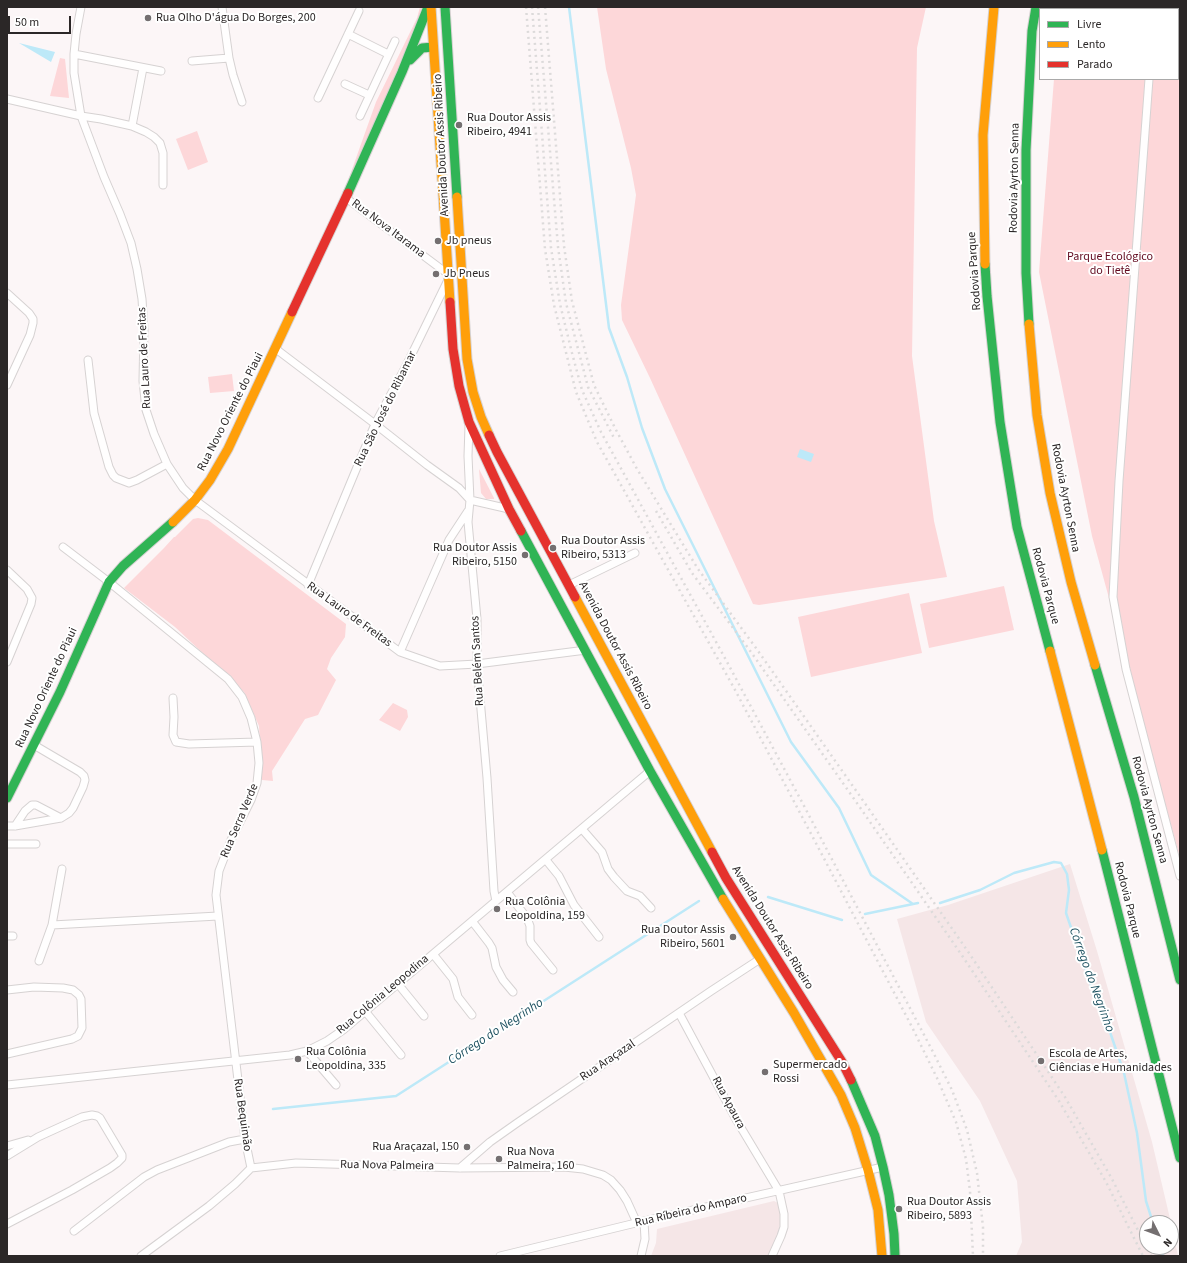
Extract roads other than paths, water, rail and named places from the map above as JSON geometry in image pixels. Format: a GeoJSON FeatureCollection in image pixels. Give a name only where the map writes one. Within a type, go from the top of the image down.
{"type":"FeatureCollection","features":[{"type":"Feature","properties":{"kind":"main road","name":"Rua Novo Oriente do Piaui"},"geometry":{"type":"LineString","coordinates":[[7,798],[60,692],[109,582],[123,566],[176,519],[194,500],[210,480],[228,449],[346,198],[402,72],[428,7]]}},
{"type":"Feature","properties":{"kind":"main road","name":"Avenida Doutor Assis Ribeiro"},"geometry":{"type":"LineString","coordinates":[[431,7],[453,349],[459,386],[469,422],[509,509],[650,771],[713,884],[794,1013],[841,1095],[855,1128],[868,1170],[878,1210],[882,1256]]}},
{"type":"Feature","properties":{"kind":"main road","name":"Avenida Doutor Assis Ribeiro"},"geometry":{"type":"LineString","coordinates":[[445,7],[466,351],[473,392],[481,417],[497,452],[726,878],[842,1062],[854,1086],[875,1136],[883,1167],[894,1234],[895,1256]]}},
{"type":"Feature","properties":{"kind":"main road","name":"Rodovia Parque"},"geometry":{"type":"LineString","coordinates":[[994,7],[983,135],[984,240],[1001,430],[1017,527],[1080,762],[1180,1158]]}},
{"type":"Feature","properties":{"kind":"main road","name":"Rodovia Ayrton Senna"},"geometry":{"type":"LineString","coordinates":[[1036,7],[1032,31],[1026,150],[1026,273],[1030,342],[1037,415],[1050,493],[1071,582],[1134,797],[1180,980]]}},
{"type":"Feature","properties":{"kind":"main road","name":"Rua Novo Oriente do Piaui"},"geometry":{"type":"LineString","coordinates":[[402,72],[413,56],[422,48],[434,47]]}},
{"type":"Feature","properties":{"kind":"street","name":"Rua Lauro de Freitas"},"geometry":{"type":"LineString","coordinates":[[81,7],[74,54],[74,73],[81,116],[128,236],[138,269],[143,314],[143,381],[146,410],[154,434],[167,464],[183,488],[194,500],[400,652],[440,666],[477,664],[586,650]]}},
{"type":"Feature","properties":{"kind":"street"},"geometry":{"type":"LineString","coordinates":[[222,7],[229,58],[242,102]]}},
{"type":"Feature","properties":{"kind":"street"},"geometry":{"type":"LineString","coordinates":[[318,98],[359,11]]}},
{"type":"Feature","properties":{"kind":"street"},"geometry":{"type":"LineString","coordinates":[[348,34],[388,54]]}},
{"type":"Feature","properties":{"kind":"street"},"geometry":{"type":"LineString","coordinates":[[360,116],[395,41]]}},
{"type":"Feature","properties":{"kind":"street"},"geometry":{"type":"LineString","coordinates":[[74,54],[160,71]]}},
{"type":"Feature","properties":{"kind":"street"},"geometry":{"type":"LineString","coordinates":[[192,61],[229,58]]}},
{"type":"Feature","properties":{"kind":"street"},"geometry":{"type":"LineString","coordinates":[[132,126],[143,68]]}},
{"type":"Feature","properties":{"kind":"street"},"geometry":{"type":"LineString","coordinates":[[1149,80],[1119,481],[1113,597],[1126,669],[1180,876]]}},
{"type":"Feature","properties":{"kind":"street"},"geometry":{"type":"LineString","coordinates":[[344,84],[369,95]]}},
{"type":"Feature","properties":{"kind":"street"},"geometry":{"type":"LineString","coordinates":[[7,98],[81,116],[132,126],[154,137],[160,143],[163,153],[163,185]]}},
{"type":"Feature","properties":{"kind":"street","name":"Rua Nova Itarama"},"geometry":{"type":"LineString","coordinates":[[346,198],[448,276]]}},
{"type":"Feature","properties":{"kind":"street","name":"Rua São José do Ribamar"},"geometry":{"type":"LineString","coordinates":[[308,585],[376,424],[407,364],[448,276]]}},
{"type":"Feature","properties":{"kind":"street"},"geometry":{"type":"LineString","coordinates":[[7,293],[29,313],[33,319],[30,335],[7,385]]}},
{"type":"Feature","properties":{"kind":"street"},"geometry":{"type":"LineString","coordinates":[[276,349],[459,488],[470,500],[509,509]]}},
{"type":"Feature","properties":{"kind":"street"},"geometry":{"type":"LineString","coordinates":[[88,360],[94,413],[109,467],[113,475],[116,478],[129,483],[167,464]]}},
{"type":"Feature","properties":{"kind":"street","name":"Rua Belém Santos"},"geometry":{"type":"LineString","coordinates":[[469,422],[468,456],[470,500],[468,522],[477,619],[477,664],[496,901]]}},
{"type":"Feature","properties":{"kind":"street"},"geometry":{"type":"LineString","coordinates":[[400,652],[449,540],[469,510]]}},
{"type":"Feature","properties":{"kind":"street","name":"Rua Serra Verde"},"geometry":{"type":"LineString","coordinates":[[63,546],[228,679],[242,697],[251,718],[257,742],[259,763],[257,783],[251,800],[231,840],[219,872],[216,895],[235,1061]]}},
{"type":"Feature","properties":{"kind":"street"},"geometry":{"type":"LineString","coordinates":[[569,585],[635,553]]}},
{"type":"Feature","properties":{"kind":"street"},"geometry":{"type":"LineString","coordinates":[[7,570],[27,589],[32,598],[31,604],[7,662]]}},
{"type":"Feature","properties":{"kind":"street"},"geometry":{"type":"LineString","coordinates":[[173,698],[173,735],[176,742],[189,744],[257,742]]}},
{"type":"Feature","properties":{"kind":"street"},"geometry":{"type":"LineString","coordinates":[[7,826],[61,818],[69,813],[73,808],[83,787],[85,780],[84,776],[80,772],[34,745]]}},
{"type":"Feature","properties":{"kind":"street","name":"Rua Colônia Leopodina"},"geometry":{"type":"LineString","coordinates":[[7,1085],[290,1056],[307,1051],[327,1041],[343,1030],[650,771]]}},
{"type":"Feature","properties":{"kind":"street"},"geometry":{"type":"LineString","coordinates":[[15,826],[25,811],[32,805],[36,805],[61,818]]}},
{"type":"Feature","properties":{"kind":"street"},"geometry":{"type":"LineString","coordinates":[[582,829],[602,852],[608,869],[617,881],[627,891],[640,896],[651,908]]}},
{"type":"Feature","properties":{"kind":"street"},"geometry":{"type":"LineString","coordinates":[[7,844],[36,844]]}},
{"type":"Feature","properties":{"kind":"street"},"geometry":{"type":"LineString","coordinates":[[546,860],[559,876],[574,905],[600,937]]}},
{"type":"Feature","properties":{"kind":"street"},"geometry":{"type":"LineString","coordinates":[[39,961],[52,925],[62,869]]}},
{"type":"Feature","properties":{"kind":"street"},"geometry":{"type":"LineString","coordinates":[[507,892],[527,918],[530,926],[531,943],[553,970]]}},
{"type":"Feature","properties":{"kind":"street"},"geometry":{"type":"LineString","coordinates":[[52,925],[218,916]]}},
{"type":"Feature","properties":{"kind":"street"},"geometry":{"type":"LineString","coordinates":[[472,921],[490,943],[496,967],[503,980],[513,992]]}},
{"type":"Feature","properties":{"kind":"street"},"geometry":{"type":"LineString","coordinates":[[433,954],[453,979],[458,997],[472,1016]]}},
{"type":"Feature","properties":{"kind":"street","name":"Rua Araçazal"},"geometry":{"type":"LineString","coordinates":[[460,1168],[490,1142],[511,1127],[760,959]]}},
{"type":"Feature","properties":{"kind":"street"},"geometry":{"type":"LineString","coordinates":[[398,984],[424,1016]]}},
{"type":"Feature","properties":{"kind":"street"},"geometry":{"type":"LineString","coordinates":[[7,990],[34,987],[63,988],[73,990],[81,999],[82,1028],[78,1036],[72,1039],[7,1054]]}},
{"type":"Feature","properties":{"kind":"street"},"geometry":{"type":"LineString","coordinates":[[365,1011],[401,1055]]}},
{"type":"Feature","properties":{"kind":"street","name":"Rua Apaura"},"geometry":{"type":"LineString","coordinates":[[679,1013],[737,1121],[779,1191],[784,1214],[784,1227],[772,1256]]}},
{"type":"Feature","properties":{"kind":"street"},"geometry":{"type":"LineString","coordinates":[[307,1051],[336,1085]]}},
{"type":"Feature","properties":{"kind":"street","name":"Rua Bequimão"},"geometry":{"type":"LineString","coordinates":[[235,1061],[245,1139],[251,1168]]}},
{"type":"Feature","properties":{"kind":"street"},"geometry":{"type":"LineString","coordinates":[[7,1156],[38,1137],[82,1117],[92,1115],[100,1118],[122,1155],[122,1158],[110,1168],[7,1224]]}},
{"type":"Feature","properties":{"kind":"street"},"geometry":{"type":"LineString","coordinates":[[7,1146],[38,1137]]}},
{"type":"Feature","properties":{"kind":"street"},"geometry":{"type":"LineString","coordinates":[[74,1232],[144,1177],[156,1170],[229,1142],[245,1139]]}},
{"type":"Feature","properties":{"kind":"street","name":"Rua Nova Palmeira"},"geometry":{"type":"LineString","coordinates":[[251,1168],[296,1163],[460,1168],[583,1168],[603,1175],[611,1180],[628,1201],[641,1222]]}},
{"type":"Feature","properties":{"kind":"street","name":"Rua Ríbeira do Amparo"},"geometry":{"type":"LineString","coordinates":[[500,1256],[641,1222],[883,1167]]}},
{"type":"Feature","properties":{"kind":"street"},"geometry":{"type":"LineString","coordinates":[[141,1256],[209,1206],[251,1168]]}},
{"type":"Feature","properties":{"kind":"street"},"geometry":{"type":"LineString","coordinates":[[641,1222],[645,1239],[641,1256]]}},
{"type":"Feature","properties":{"kind":"water"},"geometry":{"type":"Polygon","coordinates":[[[19,43],[55,52],[51,62],[19,43]]]}},
{"type":"Feature","properties":{"kind":"water"},"geometry":{"type":"Polygon","coordinates":[[[800,449],[814,454],[811,462],[797,457],[800,449]]]}},
{"type":"Feature","properties":{"kind":"waterway"},"geometry":{"type":"LineString","coordinates":[[569,7],[609,328],[627,377],[642,428],[665,489],[791,742],[839,808],[871,875],[913,904]]}},
{"type":"Feature","properties":{"kind":"waterway","name":"Córrego do Negrinho"},"geometry":{"type":"LineString","coordinates":[[940,903],[980,890],[1014,873],[1054,862],[1061,863],[1067,874],[1069,890],[1066,913],[1097,1003],[1110,1032],[1124,1073],[1137,1133],[1146,1201],[1150,1215]]}},
{"type":"Feature","properties":{"kind":"waterway","name":"Córrego do Negrinho"},"geometry":{"type":"LineString","coordinates":[[768,897],[842,920]]}},
{"type":"Feature","properties":{"kind":"waterway","name":"Córrego do Negrinho"},"geometry":{"type":"LineString","coordinates":[[273,1109],[396,1096],[699,901]]}},
{"type":"Feature","properties":{"kind":"waterway","name":"Córrego do Negrinho"},"geometry":{"type":"LineString","coordinates":[[865,914],[918,903]]}},
{"type":"Feature","properties":{"kind":"railway"},"geometry":{"type":"LineString","coordinates":[[526,7],[545,249],[554,305],[576,392],[597,442],[734,688],[912,1027],[937,1078],[956,1122],[966,1159],[970,1191],[973,1256]]}},
{"type":"Feature","properties":{"kind":"railway"},"geometry":{"type":"LineString","coordinates":[[532,7],[551,248],[560,304],[582,390],[601,432],[803,804],[952,1090],[967,1130],[977,1173],[983,1227],[983,1256]]}},
{"type":"Feature","properties":{"kind":"railway"},"geometry":{"type":"LineString","coordinates":[[538,7],[558,247],[566,303],[588,387],[615,440]]}},
{"type":"Feature","properties":{"kind":"railway"},"geometry":{"type":"LineString","coordinates":[[545,7],[564,246],[572,301],[594,385],[637,469],[698,569],[756,648],[969,953],[1065,1097],[1112,1179],[1151,1256]]}},
{"type":"Feature","properties":{"kind":"railway"},"geometry":{"type":"LineString","coordinates":[[656,511],[692,573],[751,652],[859,806],[963,957],[1059,1101],[1106,1182],[1143,1256]]}},
{"type":"Feature","properties":{"kind":"place","name":"Rua Olho D'água Do Borges, 200"},"geometry":{"type":"Point","coordinates":[148,18]}},
{"type":"Feature","properties":{"kind":"place","name":"Rua Doutor Assis Ribeiro, 4941"},"geometry":{"type":"Point","coordinates":[459,125]}},
{"type":"Feature","properties":{"kind":"place","name":"Jb pneus"},"geometry":{"type":"Point","coordinates":[438,241]}},
{"type":"Feature","properties":{"kind":"place","name":"Jb Pneus"},"geometry":{"type":"Point","coordinates":[436,274]}},
{"type":"Feature","properties":{"kind":"place","name":"Rua Doutor Assis Ribeiro, 5313"},"geometry":{"type":"Point","coordinates":[553,548]}},
{"type":"Feature","properties":{"kind":"place","name":"Rua Doutor Assis Ribeiro, 5150"},"geometry":{"type":"Point","coordinates":[525,555]}},
{"type":"Feature","properties":{"kind":"place","name":"Rua Colônia Leopoldina, 159"},"geometry":{"type":"Point","coordinates":[497,909]}},
{"type":"Feature","properties":{"kind":"place","name":"Rua Doutor Assis Ribeiro, 5601"},"geometry":{"type":"Point","coordinates":[733,937]}},
{"type":"Feature","properties":{"kind":"place","name":"Rua Colônia Leopoldina, 335"},"geometry":{"type":"Point","coordinates":[298,1059]}},
{"type":"Feature","properties":{"kind":"place","name":"Escola de Artes, Ciências e Humanidades"},"geometry":{"type":"Point","coordinates":[1041,1061]}},
{"type":"Feature","properties":{"kind":"place","name":"Supermercado Rossi"},"geometry":{"type":"Point","coordinates":[765,1072]}},
{"type":"Feature","properties":{"kind":"place","name":"Rua Araçazal, 150"},"geometry":{"type":"Point","coordinates":[467,1147]}},
{"type":"Feature","properties":{"kind":"place","name":"Rua Nova Palmeira, 160"},"geometry":{"type":"Point","coordinates":[499,1159]}},
{"type":"Feature","properties":{"kind":"place","name":"Rua Doutor Assis Ribeiro, 5893"},"geometry":{"type":"Point","coordinates":[899,1209]}},
{"type":"Feature","properties":{"kind":"park label","name":"Parque Ecológico do Tietê"},"geometry":{"type":"Point","coordinates":[1110,264]}}]}
